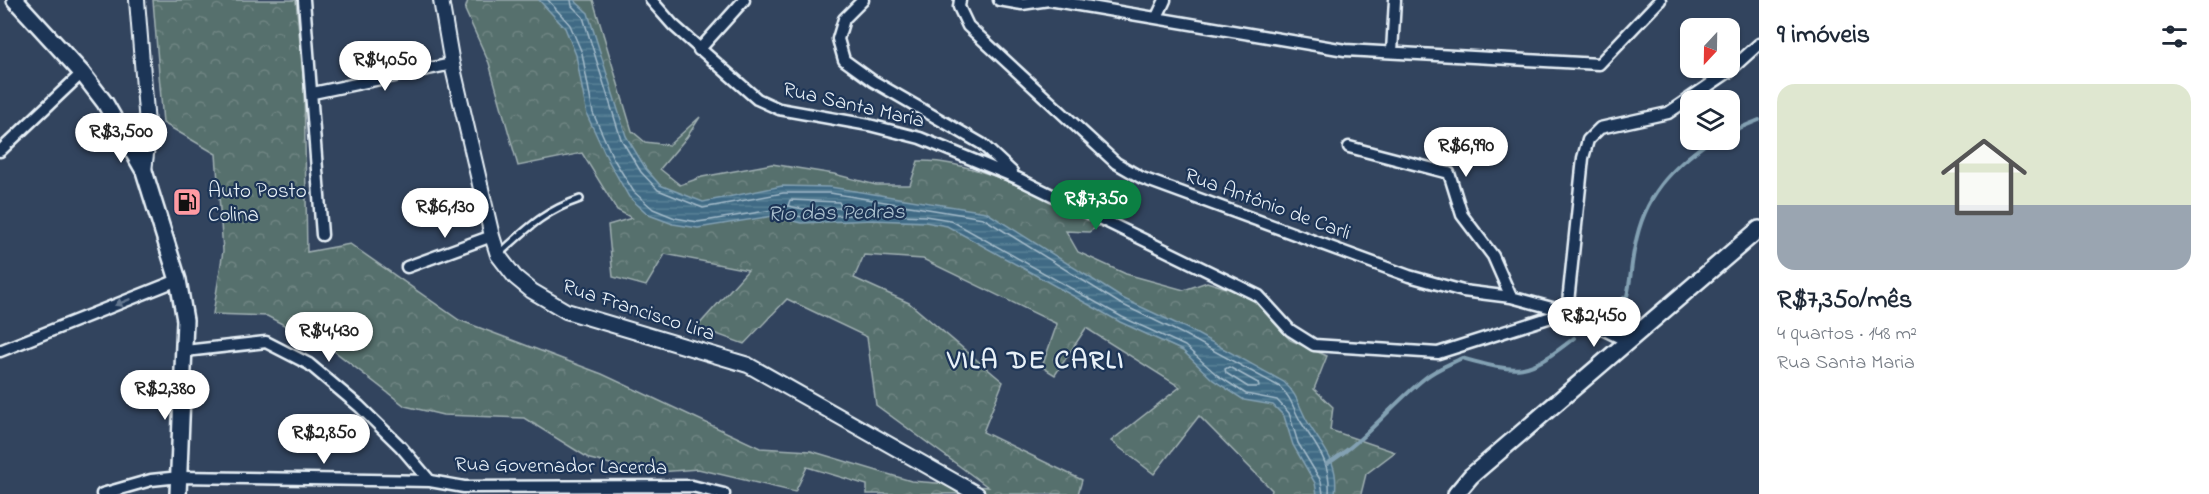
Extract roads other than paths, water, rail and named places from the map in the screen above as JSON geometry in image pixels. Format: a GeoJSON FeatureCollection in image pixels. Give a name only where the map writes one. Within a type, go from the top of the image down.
{"type":"FeatureCollection","features":[{"type":"Feature","properties":{"kind":"main road"},"geometry":{"type":"LineString","coordinates":[[15,0],[82,73],[105,103],[144,171],[178,280],[185,320],[178,494]]}},
{"type":"Feature","properties":{"kind":"main road"},"geometry":{"type":"LineString","coordinates":[[1456,494],[1471,476],[1758,230]]}},
{"type":"Feature","properties":{"kind":"street"},"geometry":{"type":"LineString","coordinates":[[137,0],[148,136],[144,171]]}},
{"type":"Feature","properties":{"kind":"street"},"geometry":{"type":"LineString","coordinates":[[304,0],[313,93],[322,235]]}},
{"type":"Feature","properties":{"kind":"street","name":"Rua Francisco Lira"},"geometry":{"type":"LineString","coordinates":[[441,0],[452,64],[492,236],[498,255],[532,291],[566,311],[748,365],[977,494]]}},
{"type":"Feature","properties":{"kind":"street","name":"Rua Santa Maria"},"geometry":{"type":"LineString","coordinates":[[651,0],[699,50],[756,99],[779,109],[869,125],[920,138],[1017,178],[1259,296],[1290,330],[1314,345],[1438,353],[1567,312]]}},
{"type":"Feature","properties":{"kind":"street"},"geometry":{"type":"LineString","coordinates":[[699,50],[744,0]]}},
{"type":"Feature","properties":{"kind":"street"},"geometry":{"type":"LineString","coordinates":[[863,0],[844,19],[838,39],[844,60],[873,81],[982,144],[1017,178]]}},
{"type":"Feature","properties":{"kind":"street","name":"Rua Antônio de Carli"},"geometry":{"type":"LineString","coordinates":[[960,0],[959,7],[968,26],[1116,163],[1142,178],[1409,276],[1463,291],[1511,297],[1567,312],[1627,341]]}},
{"type":"Feature","properties":{"kind":"street"},"geometry":{"type":"LineString","coordinates":[[999,0],[1022,4],[1050,0],[1345,50],[1599,64],[1659,0]]}},
{"type":"Feature","properties":{"kind":"street"},"geometry":{"type":"LineString","coordinates":[[1156,17],[1165,0]]}},
{"type":"Feature","properties":{"kind":"street"},"geometry":{"type":"LineString","coordinates":[[1392,52],[1395,0]]}},
{"type":"Feature","properties":{"kind":"street"},"geometry":{"type":"LineString","coordinates":[[1567,312],[1583,158],[1588,140],[1600,128],[1668,113],[1727,73],[1759,44]]}},
{"type":"Feature","properties":{"kind":"street"},"geometry":{"type":"LineString","coordinates":[[313,93],[452,64]]}},
{"type":"Feature","properties":{"kind":"street"},"geometry":{"type":"LineString","coordinates":[[0,152],[82,73]]}},
{"type":"Feature","properties":{"kind":"street"},"geometry":{"type":"LineString","coordinates":[[1349,147],[1449,173],[1462,215],[1493,256],[1511,297]]}},
{"type":"Feature","properties":{"kind":"street"},"geometry":{"type":"LineString","coordinates":[[407,267],[492,236]]}},
{"type":"Feature","properties":{"kind":"street"},"geometry":{"type":"LineString","coordinates":[[0,351],[178,280]]}},
{"type":"Feature","properties":{"kind":"street"},"geometry":{"type":"LineString","coordinates":[[185,351],[266,342],[309,364],[367,414],[401,447],[430,481]]}},
{"type":"Feature","properties":{"kind":"street","name":"Rua Governador Lacerda"},"geometry":{"type":"LineString","coordinates":[[102,494],[151,480],[180,477],[430,481],[465,490],[692,486],[724,494]]}},
{"type":"Feature","properties":{"kind":"lane"},"geometry":{"type":"LineString","coordinates":[[498,255],[540,217],[554,208],[580,199]]}},
{"type":"Feature","properties":{"kind":"water","name":"Rio das Pedras"},"geometry":{"type":"Polygon","coordinates":[[[539,0],[574,0],[588,13],[626,136],[646,169],[660,185],[703,202],[782,186],[830,187],[986,212],[1122,298],[1188,329],[1284,382],[1327,452],[1334,471],[1335,494],[1317,494],[1315,483],[1293,445],[1284,416],[1273,405],[1244,400],[1213,380],[1183,351],[1120,322],[947,226],[925,222],[873,220],[801,223],[773,216],[698,228],[673,224],[649,215],[629,197],[608,160],[587,115],[576,55],[565,28],[539,0]]]}},
{"type":"Feature","properties":{"kind":"waterway"},"geometry":{"type":"LineString","coordinates":[[1740,128],[1759,120]]}},
{"type":"Feature","properties":{"kind":"waterway"},"geometry":{"type":"LineString","coordinates":[[1601,314],[1627,296],[1639,228],[1652,198],[1672,173],[1698,150]]}},
{"type":"Feature","properties":{"kind":"waterway"},"geometry":{"type":"LineString","coordinates":[[1327,464],[1354,445],[1425,378],[1443,367],[1462,358],[1497,367],[1522,368],[1544,359],[1574,338]]}},
{"type":"Feature","properties":{"kind":"place","name":"Auto Posto Colina"},"geometry":{"type":"Point","coordinates":[187,202]}},
{"type":"Feature","properties":{"kind":"district","name":"VILA DE CARLI"},"geometry":{"type":"Point","coordinates":[1036,359]}}]}
